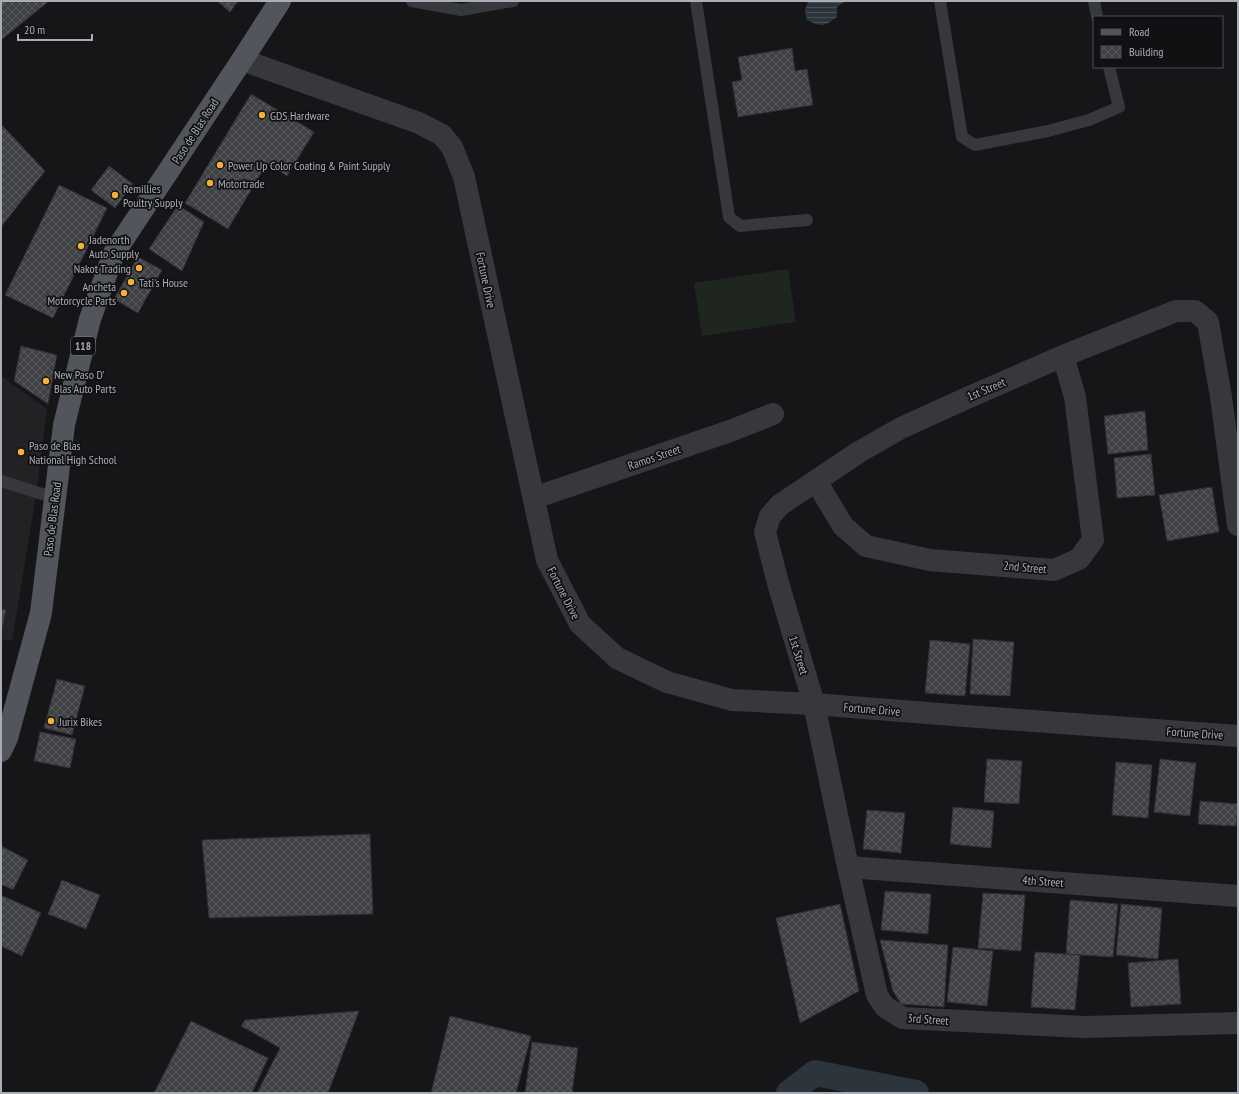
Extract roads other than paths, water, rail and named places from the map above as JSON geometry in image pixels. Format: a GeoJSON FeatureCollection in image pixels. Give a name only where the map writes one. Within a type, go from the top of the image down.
{"type":"FeatureCollection","features":[{"type":"Feature","properties":{"kind":"main road","name":"Paso de Blas Road"},"geometry":{"type":"LineString","coordinates":[[1,751],[7,738],[41,614],[64,425],[90,319],[114,253],[280,1]]}},
{"type":"Feature","properties":{"kind":"street","name":"Fortune Drive"},"geometry":{"type":"LineString","coordinates":[[242,60],[419,123],[442,135],[452,147],[464,177],[547,560],[580,624],[617,658],[667,682],[732,700],[814,704],[1238,736]]}},
{"type":"Feature","properties":{"kind":"street","name":"1st Street"},"geometry":{"type":"LineString","coordinates":[[814,704],[778,583],[765,532],[770,516],[780,505],[859,452],[901,428],[1063,356],[1176,311],[1195,311],[1208,322],[1221,397],[1238,525]]}},
{"type":"Feature","properties":{"kind":"street","name":"2nd Street"},"geometry":{"type":"LineString","coordinates":[[816,481],[844,526],[866,546],[930,560],[1054,570],[1079,559],[1093,540],[1075,398],[1063,356]]}},
{"type":"Feature","properties":{"kind":"street","name":"Ramos Street"},"geometry":{"type":"LineString","coordinates":[[534,498],[730,431],[773,414]]}},
{"type":"Feature","properties":{"kind":"street","name":"3rd Street"},"geometry":{"type":"LineString","coordinates":[[814,704],[848,867],[877,995],[886,1007],[903,1018],[1084,1027],[1238,1023]]}},
{"type":"Feature","properties":{"kind":"street","name":"4th Street"},"geometry":{"type":"LineString","coordinates":[[848,867],[1238,896]]}},
{"type":"Feature","properties":{"kind":"lane"},"geometry":{"type":"LineString","coordinates":[[412,1],[461,10],[513,1]]}},
{"type":"Feature","properties":{"kind":"lane"},"geometry":{"type":"LineString","coordinates":[[696,1],[729,217],[740,226],[807,220]]}},
{"type":"Feature","properties":{"kind":"lane"},"geometry":{"type":"LineString","coordinates":[[940,1],[962,137],[975,145],[1048,131],[1089,120],[1118,107],[1109,68]]}},
{"type":"Feature","properties":{"kind":"lane"},"geometry":{"type":"LineString","coordinates":[[1094,1],[1097,16]]}},
{"type":"Feature","properties":{"kind":"lane"},"geometry":{"type":"LineString","coordinates":[[1,482],[55,498]]}},
{"type":"Feature","properties":{"kind":"waterway"},"geometry":{"type":"LineString","coordinates":[[789,1093],[815,1073],[916,1093]]}},
{"type":"Feature","properties":{"kind":"place","name":"GDS Hardware"},"geometry":{"type":"Point","coordinates":[262,115]}},
{"type":"Feature","properties":{"kind":"place","name":"Power Up Color Coating & Paint Supply"},"geometry":{"type":"Point","coordinates":[220,165]}},
{"type":"Feature","properties":{"kind":"place","name":"Motortrade"},"geometry":{"type":"Point","coordinates":[210,183]}},
{"type":"Feature","properties":{"kind":"place","name":"Remillies Poultry Supply"},"geometry":{"type":"Point","coordinates":[115,195]}},
{"type":"Feature","properties":{"kind":"place","name":"Jadenorth Auto Supply"},"geometry":{"type":"Point","coordinates":[81,246]}},
{"type":"Feature","properties":{"kind":"place","name":"Nakot Trading"},"geometry":{"type":"Point","coordinates":[139,268]}},
{"type":"Feature","properties":{"kind":"place","name":"Tati's House"},"geometry":{"type":"Point","coordinates":[131,282]}},
{"type":"Feature","properties":{"kind":"place","name":"Ancheta Motorcycle Parts"},"geometry":{"type":"Point","coordinates":[124,293]}},
{"type":"Feature","properties":{"kind":"place","name":"New Paso D' Blas Auto Parts"},"geometry":{"type":"Point","coordinates":[46,381]}},
{"type":"Feature","properties":{"kind":"place","name":"Paso de Blas National High School"},"geometry":{"type":"Point","coordinates":[21,452]}},
{"type":"Feature","properties":{"kind":"place","name":"Jurix Bikes"},"geometry":{"type":"Point","coordinates":[51,721]}}]}
